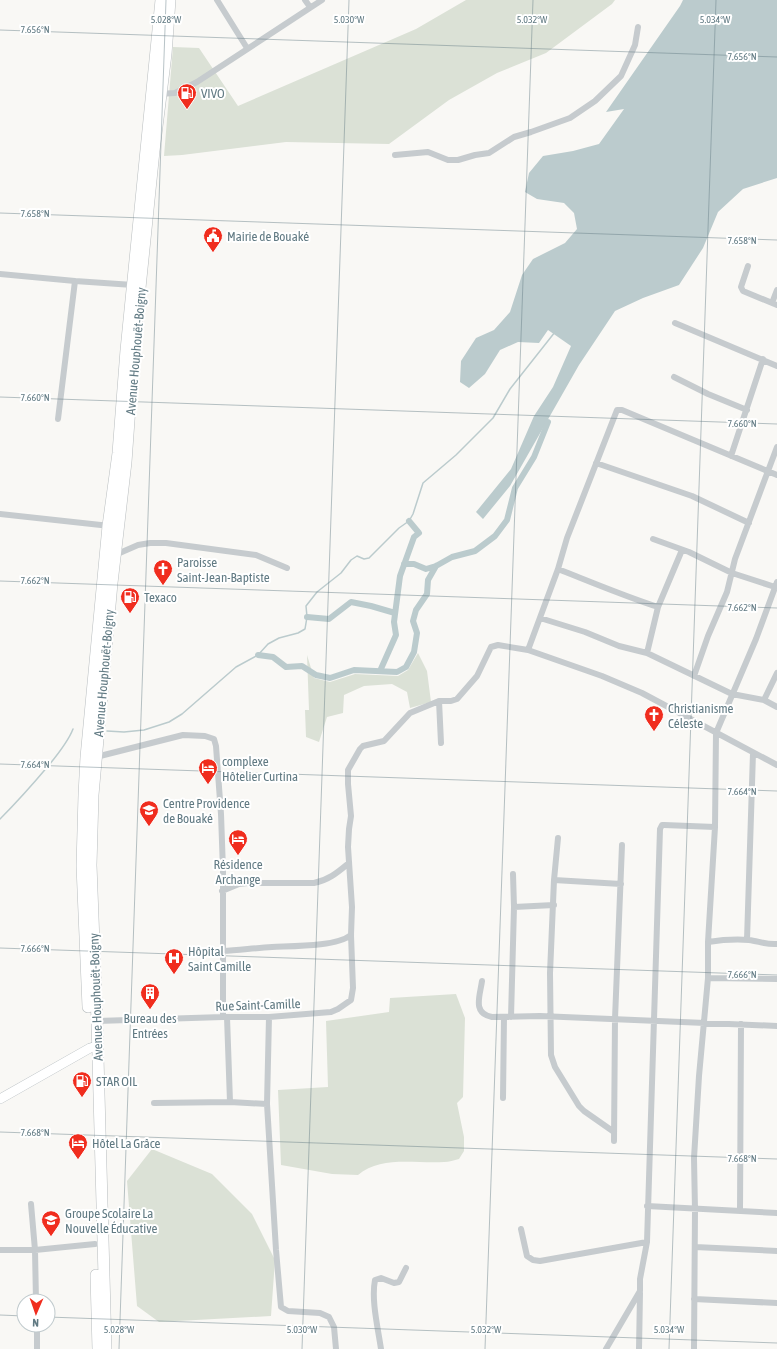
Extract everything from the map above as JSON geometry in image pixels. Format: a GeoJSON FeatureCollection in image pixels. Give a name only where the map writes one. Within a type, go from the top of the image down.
{"type":"FeatureCollection","features":[{"type":"Feature","properties":{"kind":"highway","name":"Avenue Houphouët-Boigny"},"geometry":{"type":"LineString","coordinates":[[106,1349],[94,1047],[82,866],[84,795],[94,668],[113,527],[126,462],[156,94],[161,0]]}},
{"type":"Feature","properties":{"kind":"highway","name":"Avenue Houphouët-Boigny"},"geometry":{"type":"LineString","coordinates":[[98,1349],[93,1103],[94,1047],[97,1020],[91,865],[93,802],[115,555],[113,527],[133,285],[156,94],[170,0]]}},
{"type":"Feature","properties":{"kind":"street"},"geometry":{"type":"LineString","coordinates":[[219,0],[247,48]]}},
{"type":"Feature","properties":{"kind":"street"},"geometry":{"type":"LineString","coordinates":[[306,0],[310,7]]}},
{"type":"Feature","properties":{"kind":"street"},"geometry":{"type":"LineString","coordinates":[[156,94],[175,93],[197,82],[322,0]]}},
{"type":"Feature","properties":{"kind":"street"},"geometry":{"type":"LineString","coordinates":[[394,155],[428,152],[448,160],[458,160],[474,155],[489,153],[514,137],[570,118],[594,101],[621,76],[635,45],[638,27]]}},
{"type":"Feature","properties":{"kind":"street"},"geometry":{"type":"LineString","coordinates":[[748,266],[741,286],[743,290],[774,304],[777,290]]}},
{"type":"Feature","properties":{"kind":"street"},"geometry":{"type":"LineString","coordinates":[[0,274],[133,285]]}},
{"type":"Feature","properties":{"kind":"street"},"geometry":{"type":"LineString","coordinates":[[58,419],[75,281]]}},
{"type":"Feature","properties":{"kind":"street"},"geometry":{"type":"LineString","coordinates":[[675,323],[777,366]]}},
{"type":"Feature","properties":{"kind":"street"},"geometry":{"type":"LineString","coordinates":[[731,456],[762,360]]}},
{"type":"Feature","properties":{"kind":"street"},"geometry":{"type":"LineString","coordinates":[[674,377],[708,394],[747,410]]}},
{"type":"Feature","properties":{"kind":"street"},"geometry":{"type":"LineString","coordinates":[[528,650],[558,569],[567,538],[617,410],[619,409],[777,475]]}},
{"type":"Feature","properties":{"kind":"street"},"geometry":{"type":"LineString","coordinates":[[694,676],[708,636],[727,592],[735,559],[777,447]]}},
{"type":"Feature","properties":{"kind":"street"},"geometry":{"type":"LineString","coordinates":[[596,463],[692,496],[749,523]]}},
{"type":"Feature","properties":{"kind":"street"},"geometry":{"type":"LineString","coordinates":[[0,514],[113,527]]}},
{"type":"Feature","properties":{"kind":"street"},"geometry":{"type":"LineString","coordinates":[[653,539],[689,552],[732,573],[776,584],[756,639],[716,733],[715,827],[708,942],[708,978],[703,1023],[694,1150],[696,1210],[694,1349]]}},
{"type":"Feature","properties":{"kind":"street"},"geometry":{"type":"LineString","coordinates":[[115,555],[138,545],[150,542],[166,543],[256,555],[287,568]]}},
{"type":"Feature","properties":{"kind":"street"},"geometry":{"type":"LineString","coordinates":[[647,653],[658,607],[682,550]]}},
{"type":"Feature","properties":{"kind":"street"},"geometry":{"type":"LineString","coordinates":[[558,569],[658,607]]}},
{"type":"Feature","properties":{"kind":"street"},"geometry":{"type":"LineString","coordinates":[[540,618],[585,632],[619,646],[647,653],[732,694],[764,700],[777,707]]}},
{"type":"Feature","properties":{"kind":"street"},"geometry":{"type":"LineString","coordinates":[[223,951],[319,945],[345,939],[351,935],[352,907],[348,829],[351,816],[347,776],[348,770],[360,749],[367,744],[384,741],[410,713],[439,701],[451,701],[457,699],[477,676],[489,649],[493,645],[528,650],[602,676],[642,693],[777,765]]}},
{"type":"Feature","properties":{"kind":"street"},"geometry":{"type":"LineString","coordinates":[[764,700],[777,673]]}},
{"type":"Feature","properties":{"kind":"street"},"geometry":{"type":"LineString","coordinates":[[439,701],[441,743]]}},
{"type":"Feature","properties":{"kind":"street"},"geometry":{"type":"LineString","coordinates":[[96,756],[184,735],[205,736],[214,739],[216,746],[221,814],[225,1017],[230,1102]]}},
{"type":"Feature","properties":{"kind":"street"},"geometry":{"type":"LineString","coordinates":[[747,940],[753,753]]}},
{"type":"Feature","properties":{"kind":"street"},"geometry":{"type":"LineString","coordinates":[[639,1349],[640,1279],[647,1242],[653,1020],[661,827],[664,825],[715,827]]}},
{"type":"Feature","properties":{"kind":"street"},"geometry":{"type":"LineString","coordinates":[[558,838],[554,880],[550,973],[551,1056],[555,1067],[579,1106],[614,1132]]}},
{"type":"Feature","properties":{"kind":"street"},"geometry":{"type":"LineString","coordinates":[[614,1141],[615,1019],[622,845]]}},
{"type":"Feature","properties":{"kind":"street"},"geometry":{"type":"LineString","coordinates":[[222,891],[233,886],[243,884],[322,882],[333,876],[349,863]]}},
{"type":"Feature","properties":{"kind":"street"},"geometry":{"type":"LineString","coordinates":[[511,1017],[514,907],[513,874]]}},
{"type":"Feature","properties":{"kind":"street"},"geometry":{"type":"LineString","coordinates":[[554,880],[621,884]]}},
{"type":"Feature","properties":{"kind":"street"},"geometry":{"type":"LineString","coordinates":[[514,907],[554,906]]}},
{"type":"Feature","properties":{"kind":"street","name":"Rue Saint-Camille"},"geometry":{"type":"LineString","coordinates":[[97,1020],[270,1017],[331,1012],[338,1010],[351,1000],[353,988],[351,935]]}},
{"type":"Feature","properties":{"kind":"street"},"geometry":{"type":"LineString","coordinates":[[708,942],[747,940],[770,945],[777,944]]}},
{"type":"Feature","properties":{"kind":"street"},"geometry":{"type":"LineString","coordinates":[[708,978],[777,980]]}},
{"type":"Feature","properties":{"kind":"street"},"geometry":{"type":"LineString","coordinates":[[482,981],[479,1005],[481,1013],[492,1017],[540,1016],[777,1026]]}},
{"type":"Feature","properties":{"kind":"street"},"geometry":{"type":"LineString","coordinates":[[270,1017],[267,1104],[281,1307],[288,1311],[320,1313],[329,1317],[334,1327],[336,1349]]}},
{"type":"Feature","properties":{"kind":"street"},"geometry":{"type":"LineString","coordinates":[[503,1098],[504,1017]]}},
{"type":"Feature","properties":{"kind":"street"},"geometry":{"type":"LineString","coordinates":[[740,1211],[741,1024]]}},
{"type":"Feature","properties":{"kind":"street"},"geometry":{"type":"LineString","coordinates":[[0,1099],[94,1047]]}},
{"type":"Feature","properties":{"kind":"street"},"geometry":{"type":"LineString","coordinates":[[154,1103],[230,1102],[267,1104]]}},
{"type":"Feature","properties":{"kind":"street"},"geometry":{"type":"LineString","coordinates":[[31,1204],[35,1250],[36,1293]]}},
{"type":"Feature","properties":{"kind":"street"},"geometry":{"type":"LineString","coordinates":[[647,1206],[696,1210],[777,1213]]}},
{"type":"Feature","properties":{"kind":"street"},"geometry":{"type":"LineString","coordinates":[[521,1229],[527,1256],[533,1260],[540,1261],[647,1242]]}},
{"type":"Feature","properties":{"kind":"street"},"geometry":{"type":"LineString","coordinates":[[0,1250],[35,1250],[95,1244]]}},
{"type":"Feature","properties":{"kind":"street"},"geometry":{"type":"LineString","coordinates":[[695,1247],[777,1251]]}},
{"type":"Feature","properties":{"kind":"street"},"geometry":{"type":"LineString","coordinates":[[381,1349],[374,1299],[375,1280],[381,1278],[394,1283],[399,1282],[406,1268]]}},
{"type":"Feature","properties":{"kind":"street"},"geometry":{"type":"LineString","coordinates":[[606,1349],[640,1291]]}},
{"type":"Feature","properties":{"kind":"street"},"geometry":{"type":"LineString","coordinates":[[694,1300],[777,1303]]}},
{"type":"Feature","properties":{"kind":"street"},"geometry":{"type":"LineString","coordinates":[[37,1333],[37,1349]]}},
{"type":"Feature","properties":{"kind":"shaded area"},"geometry":{"type":"Polygon","coordinates":[[[466,0],[615,0],[612,4],[546,53],[497,73],[449,100],[389,144],[286,142],[164,156],[173,47],[199,48],[238,106],[416,29],[466,0]]]}},
{"type":"Feature","properties":{"kind":"shaded area"},"geometry":{"type":"Polygon","coordinates":[[[683,0],[777,0],[777,178],[743,189],[718,212],[703,248],[679,285],[643,298],[615,311],[579,365],[510,486],[483,519],[476,512],[511,469],[534,416],[553,387],[571,346],[548,330],[539,343],[518,342],[500,350],[485,374],[469,388],[460,382],[461,361],[476,338],[494,330],[510,312],[522,275],[533,259],[565,243],[577,229],[574,213],[564,203],[537,199],[525,192],[529,173],[543,156],[573,151],[599,144],[624,109],[606,112],[683,0]]]}},
{"type":"Feature","properties":{"kind":"shaded area"},"geometry":{"type":"Polygon","coordinates":[[[418,653],[427,671],[431,702],[410,708],[407,692],[392,684],[364,686],[344,695],[343,713],[327,717],[319,742],[306,737],[305,710],[309,710],[307,655],[314,678],[330,682],[355,674],[398,676],[408,670],[418,653]]]}},
{"type":"Feature","properties":{"kind":"shaded area"},"geometry":{"type":"Polygon","coordinates":[[[456,994],[465,1018],[463,1097],[457,1103],[464,1137],[464,1151],[459,1159],[446,1162],[388,1163],[367,1169],[358,1175],[332,1174],[281,1165],[278,1090],[328,1087],[326,1021],[389,1012],[390,998],[456,994]]]}},
{"type":"Feature","properties":{"kind":"shaded area"},"geometry":{"type":"Polygon","coordinates":[[[152,1149],[212,1174],[252,1214],[275,1260],[271,1316],[159,1322],[137,1306],[127,1181],[152,1149]]]}},
{"type":"Feature","properties":{"kind":"waterway"},"geometry":{"type":"LineString","coordinates":[[107,731],[124,732],[144,730],[169,722],[182,714],[236,667],[258,655],[268,644],[279,638],[298,633],[305,629],[307,617],[306,606],[317,592],[341,573],[351,560],[357,556],[364,559],[369,558],[399,528],[409,521],[413,514],[423,483],[456,455],[493,418],[510,389],[555,332]]}},
{"type":"Feature","properties":{"kind":"waterway"},"geometry":{"type":"LineString","coordinates":[[404,564],[414,564],[426,569],[436,566],[452,557],[475,551],[495,536],[507,520],[515,488],[534,457],[548,422]]}},
{"type":"Feature","properties":{"kind":"waterway"},"geometry":{"type":"LineString","coordinates":[[380,671],[396,635],[394,622],[400,576],[414,537],[419,533],[409,521]]}},
{"type":"Feature","properties":{"kind":"waterway"},"geometry":{"type":"LineString","coordinates":[[258,655],[273,657],[286,667],[302,666],[316,675],[330,678],[354,670],[397,672],[406,667],[414,652],[417,633],[413,621],[416,610],[427,594],[428,580],[436,566]]}},
{"type":"Feature","properties":{"kind":"waterway"},"geometry":{"type":"LineString","coordinates":[[307,617],[329,619],[351,602],[395,613]]}},
{"type":"Feature","properties":{"kind":"waterway"},"geometry":{"type":"LineString","coordinates":[[0,819],[52,761],[66,743],[73,729]]}},
{"type":"Feature","properties":{"kind":"place","name":"VIVO"},"geometry":{"type":"Point","coordinates":[187,110]}},
{"type":"Feature","properties":{"kind":"place","name":"Mairie de Bouaké"},"geometry":{"type":"Point","coordinates":[213,253]}},
{"type":"Feature","properties":{"kind":"place","name":"Paroisse Saint-Jean-Baptiste"},"geometry":{"type":"Point","coordinates":[163,586]}},
{"type":"Feature","properties":{"kind":"place","name":"Texaco"},"geometry":{"type":"Point","coordinates":[130,614]}},
{"type":"Feature","properties":{"kind":"place","name":"Christianisme Céleste"},"geometry":{"type":"Point","coordinates":[654,732]}},
{"type":"Feature","properties":{"kind":"place","name":"complexe Hôtelier Curtina"},"geometry":{"type":"Point","coordinates":[208,785]}},
{"type":"Feature","properties":{"kind":"place","name":"Centre Providence de Bouaké"},"geometry":{"type":"Point","coordinates":[149,827]}},
{"type":"Feature","properties":{"kind":"place","name":"Résidence Archange"},"geometry":{"type":"Point","coordinates":[238,856]}},
{"type":"Feature","properties":{"kind":"place","name":"Hôpital Saint Camille"},"geometry":{"type":"Point","coordinates":[174,975]}},
{"type":"Feature","properties":{"kind":"place","name":"Bureau des Entrées"},"geometry":{"type":"Point","coordinates":[150,1010]}},
{"type":"Feature","properties":{"kind":"place","name":"STAR OIL"},"geometry":{"type":"Point","coordinates":[82,1098]}},
{"type":"Feature","properties":{"kind":"place","name":"Hôtel La Grâce"},"geometry":{"type":"Point","coordinates":[78,1160]}},
{"type":"Feature","properties":{"kind":"place","name":"Groupe Scolaire La Nouvelle Éducative"},"geometry":{"type":"Point","coordinates":[51,1237]}}]}
